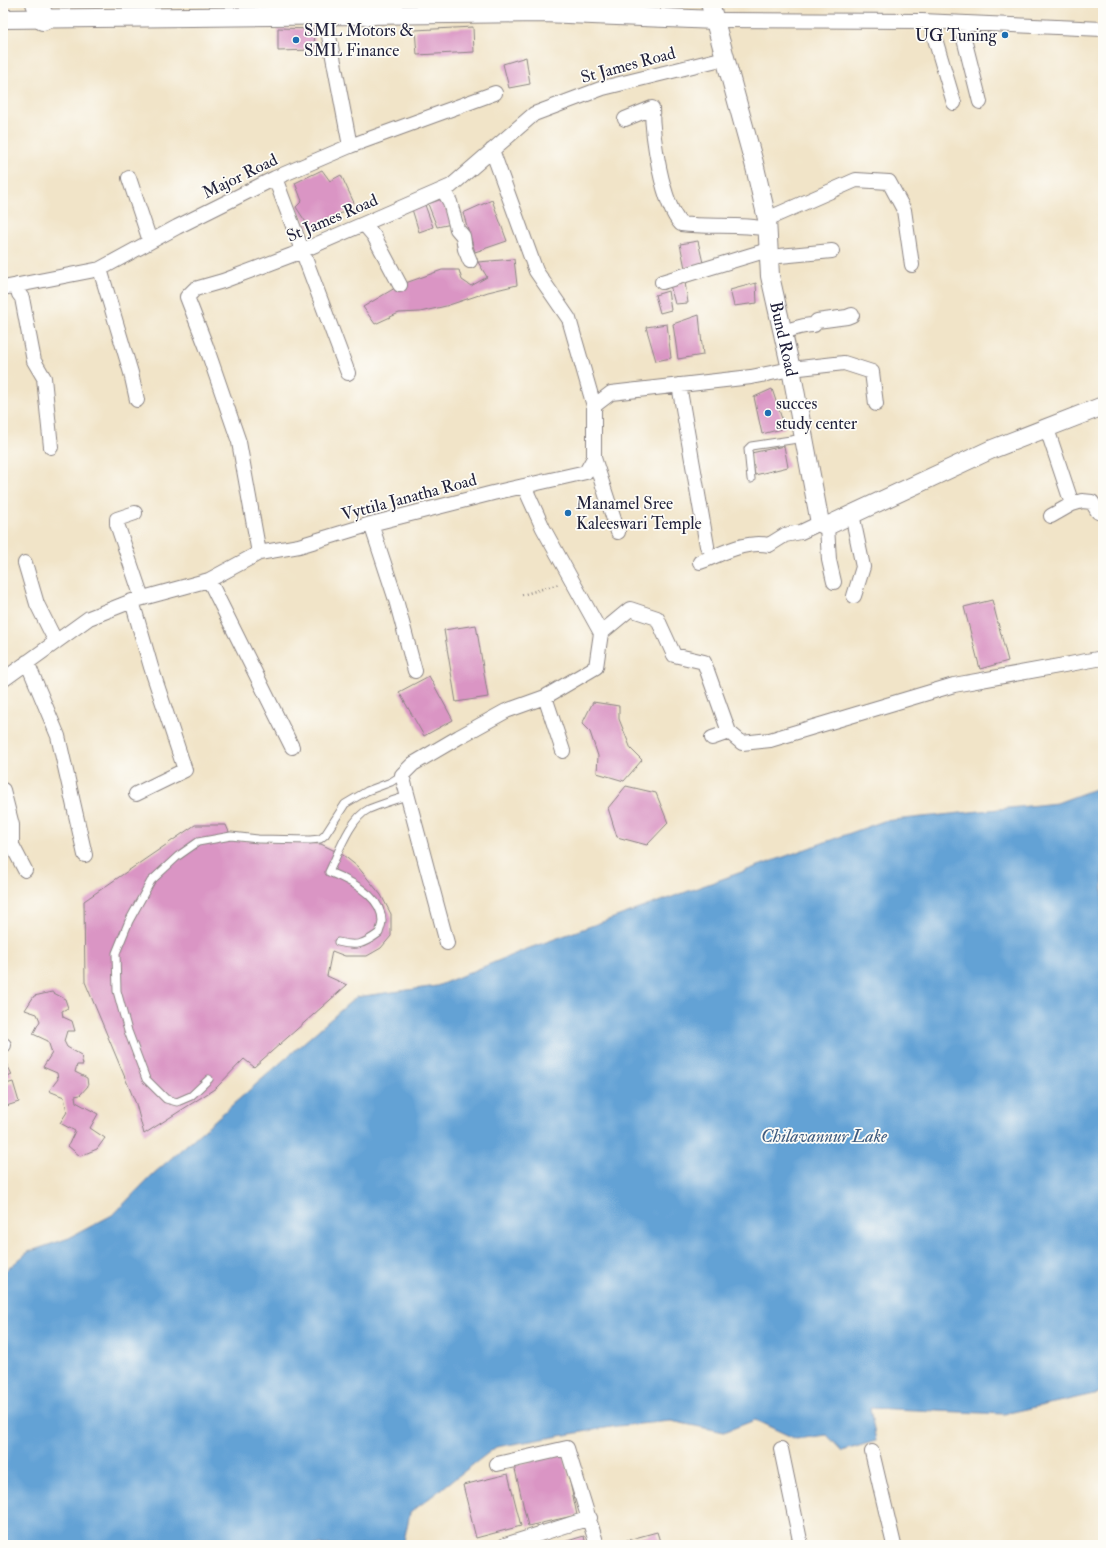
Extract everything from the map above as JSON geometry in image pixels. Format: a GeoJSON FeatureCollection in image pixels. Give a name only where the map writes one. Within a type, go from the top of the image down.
{"type":"FeatureCollection","features":[{"type":"Feature","properties":{"kind":"street"},"geometry":{"type":"LineString","coordinates":[[3,19],[40,11],[325,15],[367,8],[543,13],[713,11],[1103,29]]}},
{"type":"Feature","properties":{"kind":"street","name":"Bund Road"},"geometry":{"type":"LineString","coordinates":[[713,11],[754,163],[767,224],[770,276],[824,525]]}},
{"type":"Feature","properties":{"kind":"street"},"geometry":{"type":"LineString","coordinates":[[325,15],[350,146]]}},
{"type":"Feature","properties":{"kind":"street"},"geometry":{"type":"LineString","coordinates":[[930,22],[954,103]]}},
{"type":"Feature","properties":{"kind":"street"},"geometry":{"type":"LineString","coordinates":[[960,23],[980,102]]}},
{"type":"Feature","properties":{"kind":"street","name":"St James Road"},"geometry":{"type":"LineString","coordinates":[[259,553],[239,442],[206,346],[187,297],[195,289],[223,281],[301,251],[451,186],[534,114],[604,88],[725,58]]}},
{"type":"Feature","properties":{"kind":"street","name":"Major Road"},"geometry":{"type":"LineString","coordinates":[[3,288],[100,269],[150,241],[275,178],[350,146],[494,93]]}},
{"type":"Feature","properties":{"kind":"street"},"geometry":{"type":"LineString","coordinates":[[625,119],[652,108],[653,128],[661,178],[673,216],[681,224],[695,226],[767,224],[856,180],[889,182],[904,210],[912,265]]}},
{"type":"Feature","properties":{"kind":"street"},"geometry":{"type":"LineString","coordinates":[[492,150],[536,271],[569,319],[594,406],[594,458],[618,532]]}},
{"type":"Feature","properties":{"kind":"street"},"geometry":{"type":"LineString","coordinates":[[129,178],[150,241]]}},
{"type":"Feature","properties":{"kind":"street"},"geometry":{"type":"LineString","coordinates":[[275,178],[301,251],[348,373]]}},
{"type":"Feature","properties":{"kind":"street"},"geometry":{"type":"LineString","coordinates":[[443,190],[450,202],[457,229],[463,236],[465,249],[470,261]]}},
{"type":"Feature","properties":{"kind":"street"},"geometry":{"type":"LineString","coordinates":[[364,224],[374,236],[400,285]]}},
{"type":"Feature","properties":{"kind":"street"},"geometry":{"type":"LineString","coordinates":[[662,282],[769,254],[832,251]]}},
{"type":"Feature","properties":{"kind":"street"},"geometry":{"type":"LineString","coordinates":[[100,269],[131,373],[136,400]]}},
{"type":"Feature","properties":{"kind":"street"},"geometry":{"type":"LineString","coordinates":[[17,285],[19,294],[22,298],[34,361],[44,378],[51,447]]}},
{"type":"Feature","properties":{"kind":"street"},"geometry":{"type":"LineString","coordinates":[[783,332],[800,325],[814,325],[817,321],[852,315]]}},
{"type":"Feature","properties":{"kind":"street"},"geometry":{"type":"LineString","coordinates":[[594,406],[612,393],[751,377],[791,368],[844,363],[872,372],[876,404]]}},
{"type":"Feature","properties":{"kind":"street"},"geometry":{"type":"LineString","coordinates":[[680,385],[707,546]]}},
{"type":"Feature","properties":{"kind":"street"},"geometry":{"type":"LineString","coordinates":[[700,562],[730,550],[759,543],[769,545],[785,535],[824,525],[852,514],[990,450],[1103,406]]}},
{"type":"Feature","properties":{"kind":"street"},"geometry":{"type":"LineString","coordinates":[[1047,429],[1072,504]]}},
{"type":"Feature","properties":{"kind":"street","name":"Vyttila Janatha Road"},"geometry":{"type":"LineString","coordinates":[[3,680],[89,618],[137,600],[209,580],[259,553],[299,546],[371,524],[586,472],[594,458]]}},
{"type":"Feature","properties":{"kind":"street"},"geometry":{"type":"LineString","coordinates":[[447,943],[402,775],[413,764],[506,711],[545,697],[596,667],[601,633],[543,528],[524,486]]}},
{"type":"Feature","properties":{"kind":"street"},"geometry":{"type":"LineString","coordinates":[[1051,516],[1072,504],[1082,501],[1092,502],[1098,512]]}},
{"type":"Feature","properties":{"kind":"street"},"geometry":{"type":"LineString","coordinates":[[135,513],[117,519],[117,524],[137,600],[151,667],[185,770],[136,794]]}},
{"type":"Feature","properties":{"kind":"street"},"geometry":{"type":"LineString","coordinates":[[852,514],[863,567],[854,596]]}},
{"type":"Feature","properties":{"kind":"street"},"geometry":{"type":"LineString","coordinates":[[371,524],[396,600],[415,671]]}},
{"type":"Feature","properties":{"kind":"street"},"geometry":{"type":"LineString","coordinates":[[824,525],[830,567],[834,582]]}},
{"type":"Feature","properties":{"kind":"street"},"geometry":{"type":"LineString","coordinates":[[24,564],[37,604],[56,642]]}},
{"type":"Feature","properties":{"kind":"street"},"geometry":{"type":"LineString","coordinates":[[209,580],[292,748]]}},
{"type":"Feature","properties":{"kind":"street"},"geometry":{"type":"LineString","coordinates":[[601,633],[630,609],[656,618],[674,655],[704,662],[729,732],[742,742],[770,740],[954,685],[1103,658]]}},
{"type":"Feature","properties":{"kind":"street"},"geometry":{"type":"LineString","coordinates":[[27,662],[58,736],[85,855]]}},
{"type":"Feature","properties":{"kind":"street"},"geometry":{"type":"LineString","coordinates":[[545,697],[563,751]]}},
{"type":"Feature","properties":{"kind":"street"},"geometry":{"type":"LineString","coordinates":[[712,738],[729,732]]}},
{"type":"Feature","properties":{"kind":"street"},"geometry":{"type":"LineString","coordinates":[[3,790],[12,825],[12,845],[24,870]]}},
{"type":"Feature","properties":{"kind":"street"},"geometry":{"type":"LineString","coordinates":[[497,1464],[567,1448],[590,1518],[597,1545]]}},
{"type":"Feature","properties":{"kind":"street"},"geometry":{"type":"LineString","coordinates":[[781,1449],[801,1545]]}},
{"type":"Feature","properties":{"kind":"street"},"geometry":{"type":"LineString","coordinates":[[872,1452],[894,1545]]}},
{"type":"Feature","properties":{"kind":"street"},"geometry":{"type":"LineString","coordinates":[[505,1545],[590,1518]]}},
{"type":"Feature","properties":{"kind":"lane"},"geometry":{"type":"LineString","coordinates":[[751,479],[748,449],[750,446],[804,438]]}},
{"type":"Feature","properties":{"kind":"lane"},"geometry":{"type":"LineString","coordinates":[[209,1079],[191,1096],[177,1102],[166,1099],[146,1079],[128,1031],[118,991],[116,953],[129,920],[151,882],[178,856],[198,842],[231,836],[258,839],[320,839],[325,835],[345,804],[362,794],[402,775]]}},
{"type":"Feature","properties":{"kind":"lane"},"geometry":{"type":"LineString","coordinates":[[338,942],[352,945],[366,942],[379,933],[382,921],[377,904],[341,877],[330,872],[349,831],[361,814],[407,796]]}},
{"type":"Feature","properties":{"kind":"path"},"geometry":{"type":"LineString","coordinates":[[522,595],[572,580]]}},
{"type":"Feature","properties":{"kind":"water","name":"Chilavannur Lake"},"geometry":{"type":"Polygon","coordinates":[[[1103,786],[1103,1392],[1004,1414],[870,1408],[876,1441],[842,1451],[827,1435],[796,1439],[755,1420],[724,1432],[671,1421],[617,1426],[496,1447],[410,1513],[403,1545],[3,1545],[3,1273],[28,1252],[69,1238],[114,1214],[152,1175],[356,997],[437,986],[524,950],[884,821],[1057,803],[1103,786]]]}},
{"type":"Feature","properties":{"kind":"building"},"geometry":{"type":"Polygon","coordinates":[[[473,27],[474,52],[417,55],[415,30],[473,27]]]}},
{"type":"Feature","properties":{"kind":"building","name":"SML Motors & SML Finance"},"geometry":{"type":"Polygon","coordinates":[[[278,28],[315,29],[314,50],[278,51],[278,28]]]}},
{"type":"Feature","properties":{"kind":"building"},"geometry":{"type":"Polygon","coordinates":[[[526,57],[530,84],[509,88],[503,64],[526,57]]]}},
{"type":"Feature","properties":{"kind":"building"},"geometry":{"type":"Polygon","coordinates":[[[3,88],[6,112],[3,113],[3,88]]]}},
{"type":"Feature","properties":{"kind":"building"},"geometry":{"type":"Polygon","coordinates":[[[322,170],[330,181],[341,175],[356,207],[309,227],[296,207],[302,201],[295,183],[322,170]]]}},
{"type":"Feature","properties":{"kind":"building"},"geometry":{"type":"Polygon","coordinates":[[[442,199],[452,224],[437,227],[428,204],[442,199]]]}},
{"type":"Feature","properties":{"kind":"building"},"geometry":{"type":"Polygon","coordinates":[[[492,200],[507,241],[475,252],[463,213],[492,200]]]}},
{"type":"Feature","properties":{"kind":"building"},"geometry":{"type":"Polygon","coordinates":[[[425,205],[433,227],[419,232],[412,209],[425,205]]]}},
{"type":"Feature","properties":{"kind":"building"},"geometry":{"type":"Polygon","coordinates":[[[698,241],[703,263],[685,268],[680,244],[698,241]]]}},
{"type":"Feature","properties":{"kind":"building"},"geometry":{"type":"Polygon","coordinates":[[[514,259],[517,285],[488,292],[446,306],[420,312],[399,313],[375,324],[363,307],[400,285],[442,270],[459,270],[462,280],[471,286],[487,277],[478,262],[514,259]]]}},
{"type":"Feature","properties":{"kind":"building"},"geometry":{"type":"Polygon","coordinates":[[[685,282],[688,303],[675,304],[670,285],[685,282]]]}},
{"type":"Feature","properties":{"kind":"building"},"geometry":{"type":"Polygon","coordinates":[[[756,283],[757,303],[734,306],[730,290],[756,283]]]}},
{"type":"Feature","properties":{"kind":"building"},"geometry":{"type":"Polygon","coordinates":[[[668,291],[671,310],[660,313],[655,295],[668,291]]]}},
{"type":"Feature","properties":{"kind":"building"},"geometry":{"type":"Polygon","coordinates":[[[699,315],[703,355],[678,359],[673,324],[699,315]]]}},
{"type":"Feature","properties":{"kind":"building"},"geometry":{"type":"Polygon","coordinates":[[[667,324],[671,358],[656,361],[646,327],[667,324]]]}},
{"type":"Feature","properties":{"kind":"building","name":"succes study center"},"geometry":{"type":"Polygon","coordinates":[[[772,389],[785,428],[762,434],[754,397],[772,389]]]}},
{"type":"Feature","properties":{"kind":"building"},"geometry":{"type":"Polygon","coordinates":[[[784,446],[788,467],[755,475],[751,453],[784,446]]]}},
{"type":"Feature","properties":{"kind":"building"},"geometry":{"type":"Polygon","coordinates":[[[992,600],[1008,661],[980,669],[964,607],[992,600]]]}},
{"type":"Feature","properties":{"kind":"building"},"geometry":{"type":"Polygon","coordinates":[[[476,625],[488,697],[456,702],[444,630],[476,625]]]}},
{"type":"Feature","properties":{"kind":"building"},"geometry":{"type":"Polygon","coordinates":[[[429,676],[453,720],[424,736],[399,692],[429,676]]]}},
{"type":"Feature","properties":{"kind":"building"},"geometry":{"type":"Polygon","coordinates":[[[593,702],[619,706],[619,719],[631,749],[642,760],[624,781],[597,773],[598,756],[590,732],[582,724],[593,702]]]}},
{"type":"Feature","properties":{"kind":"building"},"geometry":{"type":"Polygon","coordinates":[[[626,786],[656,793],[668,823],[647,845],[617,837],[608,808],[626,786]]]}},
{"type":"Feature","properties":{"kind":"building"},"geometry":{"type":"Polygon","coordinates":[[[195,825],[226,825],[232,839],[321,844],[343,855],[358,867],[381,895],[391,914],[391,936],[381,948],[367,956],[345,956],[332,951],[327,976],[347,985],[254,1067],[244,1059],[216,1088],[144,1134],[136,1104],[85,982],[84,901],[195,825]]]}},
{"type":"Feature","properties":{"kind":"building"},"geometry":{"type":"Polygon","coordinates":[[[52,992],[65,999],[68,1008],[62,1011],[63,1017],[72,1021],[75,1031],[67,1031],[64,1041],[67,1047],[81,1055],[83,1065],[77,1065],[75,1072],[87,1078],[88,1086],[80,1095],[75,1096],[76,1102],[98,1114],[90,1128],[105,1138],[97,1149],[80,1156],[68,1146],[75,1131],[60,1123],[67,1112],[64,1097],[49,1091],[58,1079],[57,1073],[43,1067],[52,1053],[48,1041],[33,1034],[40,1021],[37,1014],[25,1010],[34,996],[52,992]]]}},
{"type":"Feature","properties":{"kind":"building"},"geometry":{"type":"Polygon","coordinates":[[[3,1055],[12,1075],[3,1079],[3,1055]]]}},
{"type":"Feature","properties":{"kind":"building"},"geometry":{"type":"Polygon","coordinates":[[[13,1082],[19,1102],[3,1107],[3,1085],[13,1082]]]}},
{"type":"Feature","properties":{"kind":"building"},"geometry":{"type":"Polygon","coordinates":[[[564,1454],[577,1515],[528,1526],[514,1465],[564,1454]]]}},
{"type":"Feature","properties":{"kind":"building"},"geometry":{"type":"Polygon","coordinates":[[[508,1474],[521,1526],[476,1538],[463,1485],[508,1474]]]}},
{"type":"Feature","properties":{"kind":"building"},"geometry":{"type":"Polygon","coordinates":[[[657,1532],[661,1545],[609,1545],[657,1532]]]}},
{"type":"Feature","properties":{"kind":"building"},"geometry":{"type":"Polygon","coordinates":[[[584,1536],[586,1545],[554,1545],[584,1536]]]}},
{"type":"Feature","properties":{"kind":"place","name":"UG Tuning"},"geometry":{"type":"Point","coordinates":[1005,35]}},
{"type":"Feature","properties":{"kind":"place","name":"SML Motors & SML Finance"},"geometry":{"type":"Point","coordinates":[296,40]}},
{"type":"Feature","properties":{"kind":"place","name":"succes study center"},"geometry":{"type":"Point","coordinates":[768,413]}},
{"type":"Feature","properties":{"kind":"place","name":"Manamel Sree Kaleeswari Temple"},"geometry":{"type":"Point","coordinates":[568,513]}}]}
